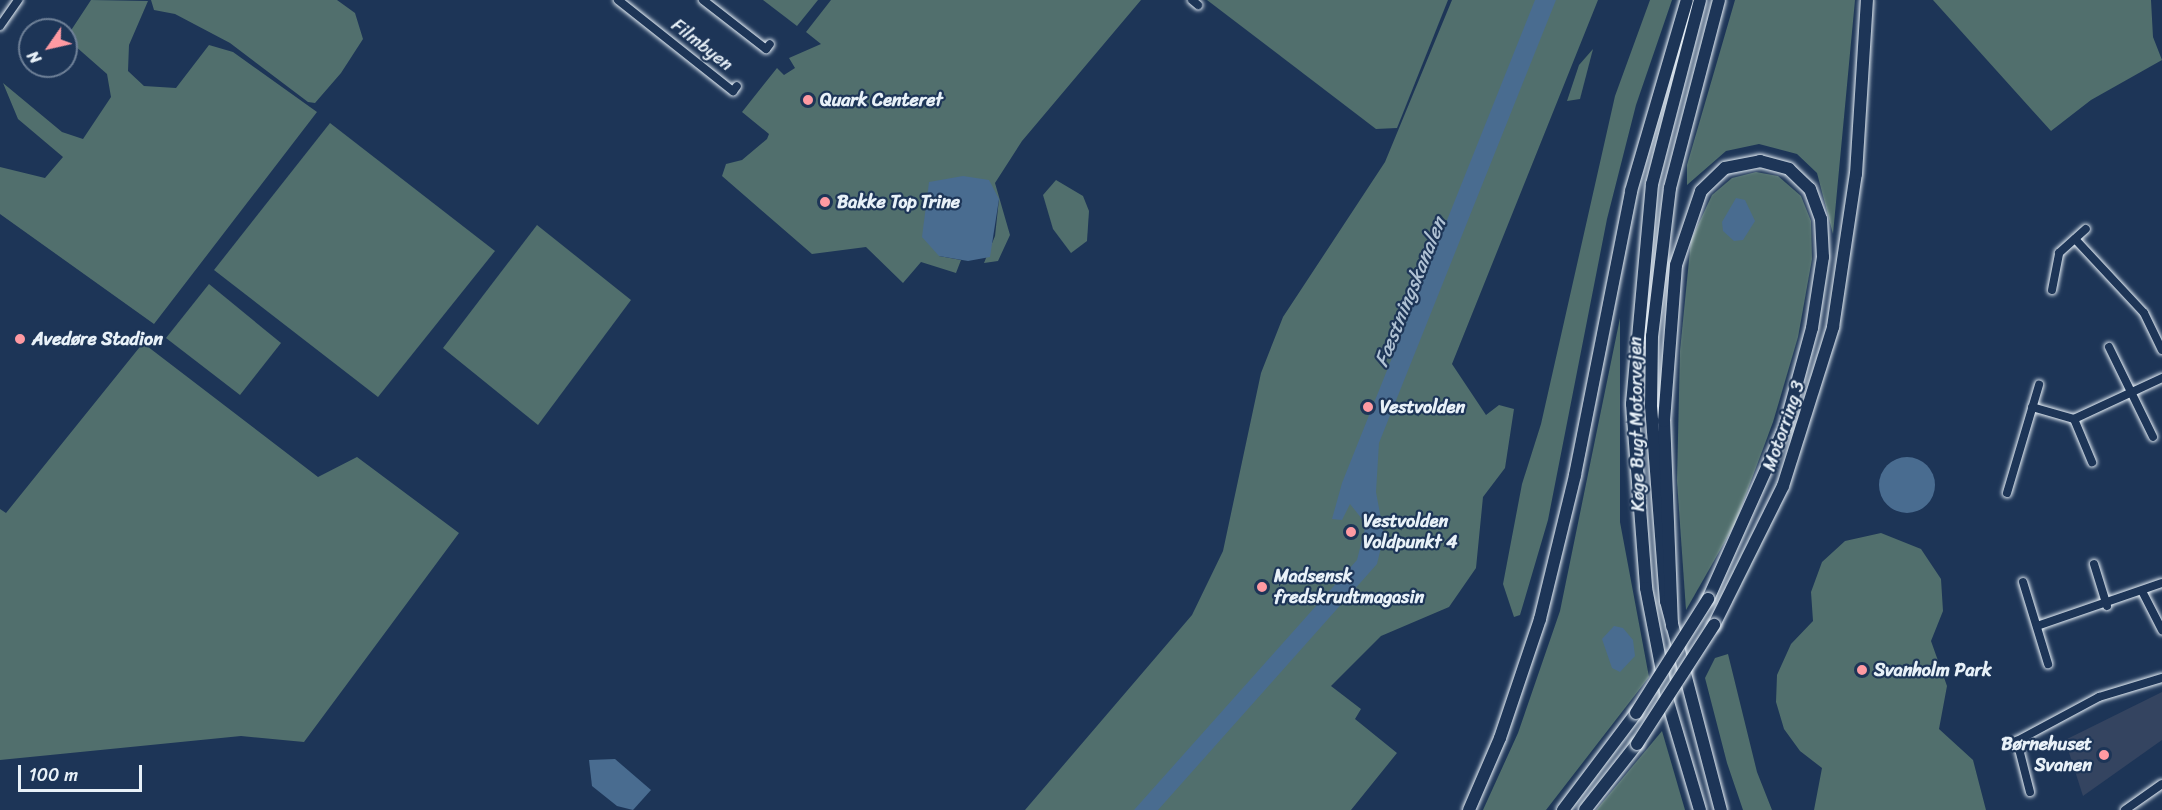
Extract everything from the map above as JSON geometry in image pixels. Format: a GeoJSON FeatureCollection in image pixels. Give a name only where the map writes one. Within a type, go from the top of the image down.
{"type":"FeatureCollection","features":[{"type":"Feature","properties":{"kind":"highway"},"geometry":{"type":"LineString","coordinates":[[1469,810],[1509,717],[1540,619],[1575,475],[1631,191],[1687,0]]}},
{"type":"Feature","properties":{"kind":"highway","name":"Køge Bugt Motorvejen"},"geometry":{"type":"LineString","coordinates":[[1700,0],[1652,184],[1632,404],[1646,588],[1668,702],[1700,810]]}},
{"type":"Feature","properties":{"kind":"highway","name":"Køge Bugt Motorvejen"},"geometry":{"type":"LineString","coordinates":[[1719,0],[1678,145],[1652,336],[1652,461],[1672,626],[1721,810]]}},
{"type":"Feature","properties":{"kind":"highway","name":"Motorring 3"},"geometry":{"type":"LineString","coordinates":[[1586,810],[1637,744],[1714,625],[1783,486],[1830,338],[1855,185],[1867,0]]}},
{"type":"Feature","properties":{"kind":"highway"},"geometry":{"type":"LineString","coordinates":[[1563,810],[1636,713],[1708,599],[1785,427],[1812,328],[1823,257],[1821,219],[1810,189],[1789,169],[1760,161],[1725,168],[1706,185],[1692,206],[1676,265],[1664,421],[1672,626]]}},
{"type":"Feature","properties":{"kind":"street"},"geometry":{"type":"LineString","coordinates":[[0,26],[18,0]]}},
{"type":"Feature","properties":{"kind":"street","name":"Filmbyen"},"geometry":{"type":"LineString","coordinates":[[618,0],[734,91],[737,86]]}},
{"type":"Feature","properties":{"kind":"street","name":"Filmbyen"},"geometry":{"type":"LineString","coordinates":[[703,0],[766,49],[770,44]]}},
{"type":"Feature","properties":{"kind":"street"},"geometry":{"type":"LineString","coordinates":[[2052,290],[2059,253],[2086,229]]}},
{"type":"Feature","properties":{"kind":"street"},"geometry":{"type":"LineString","coordinates":[[2075,239],[2144,313],[2162,350]]}},
{"type":"Feature","properties":{"kind":"street"},"geometry":{"type":"LineString","coordinates":[[2109,347],[2153,437]]}},
{"type":"Feature","properties":{"kind":"street"},"geometry":{"type":"LineString","coordinates":[[2032,407],[2074,419],[2162,378]]}},
{"type":"Feature","properties":{"kind":"street"},"geometry":{"type":"LineString","coordinates":[[2007,493],[2039,384]]}},
{"type":"Feature","properties":{"kind":"street"},"geometry":{"type":"LineString","coordinates":[[2074,419],[2092,462]]}},
{"type":"Feature","properties":{"kind":"street"},"geometry":{"type":"LineString","coordinates":[[2094,564],[2107,606]]}},
{"type":"Feature","properties":{"kind":"street"},"geometry":{"type":"LineString","coordinates":[[2023,582],[2048,664]]}},
{"type":"Feature","properties":{"kind":"street"},"geometry":{"type":"LineString","coordinates":[[2037,626],[2107,606],[2143,593],[2162,583]]}},
{"type":"Feature","properties":{"kind":"street"},"geometry":{"type":"LineString","coordinates":[[2143,593],[2162,630]]}},
{"type":"Feature","properties":{"kind":"street"},"geometry":{"type":"LineString","coordinates":[[2030,792],[2017,741],[2099,697],[2162,678]]}},
{"type":"Feature","properties":{"kind":"street"},"geometry":{"type":"LineString","coordinates":[[2125,810],[2162,784]]}},
{"type":"Feature","properties":{"kind":"shaded area"},"geometry":{"type":"Polygon","coordinates":[[[1535,0],[1556,0],[1379,443],[1376,492],[1384,535],[1377,564],[1158,810],[1134,810],[1357,560],[1366,524],[1350,504],[1342,520],[1332,519],[1342,483],[1535,0]]]}},
{"type":"Feature","properties":{"kind":"shaded area"},"geometry":{"type":"Polygon","coordinates":[[[963,176],[989,180],[999,199],[990,257],[968,261],[939,256],[922,237],[929,182],[963,176]]]}},
{"type":"Feature","properties":{"kind":"shaded area"},"geometry":{"type":"Polygon","coordinates":[[[1736,198],[1745,200],[1755,221],[1743,240],[1734,241],[1723,231],[1722,222],[1736,198]]]}},
{"type":"Feature","properties":{"kind":"shaded area"},"geometry":{"type":"Polygon","coordinates":[[[1902,457],[1912,457],[1927,465],[1933,474],[1935,485],[1933,496],[1927,505],[1912,513],[1902,513],[1891,508],[1884,501],[1879,490],[1879,480],[1884,469],[1891,462],[1902,457]]]}},
{"type":"Feature","properties":{"kind":"shaded area"},"geometry":{"type":"Polygon","coordinates":[[[1614,626],[1623,628],[1633,640],[1635,656],[1620,672],[1612,668],[1602,639],[1614,626]]]}},
{"type":"Feature","properties":{"kind":"shaded area","name":"Børnehuset Svanen"},"geometry":{"type":"Polygon","coordinates":[[[2162,692],[2162,740],[2083,796],[2065,740],[2162,692]]]}},
{"type":"Feature","properties":{"kind":"shaded area"},"geometry":{"type":"Polygon","coordinates":[[[615,759],[651,790],[633,810],[617,806],[592,786],[589,760],[615,759]]]}},
{"type":"Feature","properties":{"kind":"green space"},"geometry":{"type":"Polygon","coordinates":[[[91,0],[148,1],[129,45],[128,71],[144,86],[176,88],[209,45],[233,52],[317,112],[154,324],[0,214],[0,167],[45,178],[63,157],[18,119],[3,83],[62,132],[83,139],[111,97],[107,74],[78,49],[78,20],[91,0]]]}},
{"type":"Feature","properties":{"kind":"green space"},"geometry":{"type":"Polygon","coordinates":[[[151,0],[337,0],[355,13],[363,39],[341,73],[315,103],[308,102],[230,43],[175,14],[154,10],[151,0]]]}},
{"type":"Feature","properties":{"kind":"green space"},"geometry":{"type":"Polygon","coordinates":[[[763,0],[818,0],[797,26],[763,0]]]}},
{"type":"Feature","properties":{"kind":"green space"},"geometry":{"type":"Polygon","coordinates":[[[831,0],[1141,0],[1022,141],[995,183],[1010,235],[998,261],[984,263],[995,236],[999,199],[939,256],[961,260],[956,273],[921,262],[903,283],[866,247],[812,254],[722,176],[726,164],[742,160],[767,139],[769,134],[742,112],[777,68],[784,75],[795,68],[789,58],[821,44],[806,32],[831,0]]]}},
{"type":"Feature","properties":{"kind":"green space"},"geometry":{"type":"Polygon","coordinates":[[[1207,0],[1448,0],[1397,128],[1376,129],[1207,0]]]}},
{"type":"Feature","properties":{"kind":"green space","name":"Vestvolden"},"geometry":{"type":"Polygon","coordinates":[[[1452,0],[1598,0],[1452,364],[1486,415],[1499,405],[1514,409],[1505,468],[1483,497],[1476,568],[1449,607],[1381,636],[1331,686],[1361,709],[1355,719],[1397,753],[1351,810],[1025,810],[1192,615],[1223,551],[1261,373],[1283,317],[1385,162],[1452,0]]]}},
{"type":"Feature","properties":{"kind":"green space"},"geometry":{"type":"Polygon","coordinates":[[[1650,0],[1672,0],[1636,105],[1607,219],[1548,520],[1520,615],[1514,617],[1503,584],[1522,484],[1541,424],[1615,96],[1650,0]]]}},
{"type":"Feature","properties":{"kind":"green space"},"geometry":{"type":"Polygon","coordinates":[[[1735,0],[1855,0],[1833,234],[1817,173],[1797,154],[1759,144],[1726,151],[1687,185],[1687,165],[1735,0]]]}},
{"type":"Feature","properties":{"kind":"green space"},"geometry":{"type":"Polygon","coordinates":[[[1933,0],[2151,0],[2153,37],[2162,60],[2091,100],[2051,131],[1933,0]]]}},
{"type":"Feature","properties":{"kind":"green space"},"geometry":{"type":"Polygon","coordinates":[[[1593,49],[1580,99],[1567,101],[1579,65],[1593,49]]]}},
{"type":"Feature","properties":{"kind":"green space"},"geometry":{"type":"Polygon","coordinates":[[[330,123],[495,251],[378,397],[214,270],[330,123]]]}},
{"type":"Feature","properties":{"kind":"green space"},"geometry":{"type":"Polygon","coordinates":[[[1756,172],[1778,176],[1801,196],[1811,221],[1812,259],[1798,337],[1773,422],[1735,524],[1686,610],[1677,481],[1680,351],[1691,240],[1712,195],[1732,178],[1756,172]]]}},
{"type":"Feature","properties":{"kind":"green space"},"geometry":{"type":"Polygon","coordinates":[[[1056,180],[1083,196],[1089,211],[1087,241],[1071,253],[1053,229],[1043,195],[1056,180]]]}},
{"type":"Feature","properties":{"kind":"green space"},"geometry":{"type":"Polygon","coordinates":[[[537,225],[631,300],[538,425],[443,348],[537,225]]]}},
{"type":"Feature","properties":{"kind":"green space"},"geometry":{"type":"Polygon","coordinates":[[[209,284],[281,343],[240,395],[166,338],[209,284]]]}},
{"type":"Feature","properties":{"kind":"green space"},"geometry":{"type":"Polygon","coordinates":[[[1620,318],[1620,522],[1649,677],[1546,810],[1483,810],[1518,733],[1560,611],[1620,318]]]}},
{"type":"Feature","properties":{"kind":"green space"},"geometry":{"type":"Polygon","coordinates":[[[143,343],[318,477],[357,457],[459,533],[304,742],[241,736],[0,760],[0,509],[6,513],[143,343]]]}},
{"type":"Feature","properties":{"kind":"green space","name":"Svanholm Park"},"geometry":{"type":"Polygon","coordinates":[[[1881,533],[1921,549],[1941,579],[1943,611],[1931,641],[1947,686],[1939,729],[1973,760],[1986,810],[1814,810],[1822,768],[1800,751],[1784,729],[1776,702],[1777,675],[1791,644],[1813,621],[1811,592],[1822,562],[1845,541],[1881,533]]]}},
{"type":"Feature","properties":{"kind":"green space"},"geometry":{"type":"Polygon","coordinates":[[[1728,654],[1757,772],[1772,810],[1743,810],[1727,763],[1705,678],[1715,658],[1728,654]]]}},
{"type":"Feature","properties":{"kind":"green space"},"geometry":{"type":"Polygon","coordinates":[[[1662,731],[1685,810],[1596,810],[1662,731]]]}},
{"type":"Feature","properties":{"kind":"place","name":"Quark Centeret"},"geometry":{"type":"Point","coordinates":[808,100]}},
{"type":"Feature","properties":{"kind":"place","name":"Bakke Top Trine"},"geometry":{"type":"Point","coordinates":[825,202]}},
{"type":"Feature","properties":{"kind":"place","name":"Avedøre Stadion"},"geometry":{"type":"Point","coordinates":[20,339]}},
{"type":"Feature","properties":{"kind":"place","name":"Vestvolden"},"geometry":{"type":"Point","coordinates":[1368,407]}},
{"type":"Feature","properties":{"kind":"place","name":"Vestvolden Voldpunkt 4"},"geometry":{"type":"Point","coordinates":[1351,532]}},
{"type":"Feature","properties":{"kind":"place","name":"Madsensk fredskrudtmagasin"},"geometry":{"type":"Point","coordinates":[1262,587]}},
{"type":"Feature","properties":{"kind":"place","name":"Svanholm Park"},"geometry":{"type":"Point","coordinates":[1862,670]}},
{"type":"Feature","properties":{"kind":"place","name":"Børnehuset Svanen"},"geometry":{"type":"Point","coordinates":[2104,755]}},
{"type":"Feature","properties":{"kind":"water label","name":"Fæstningskanalen"},"geometry":{"type":"Point","coordinates":[1410,292]}}]}
